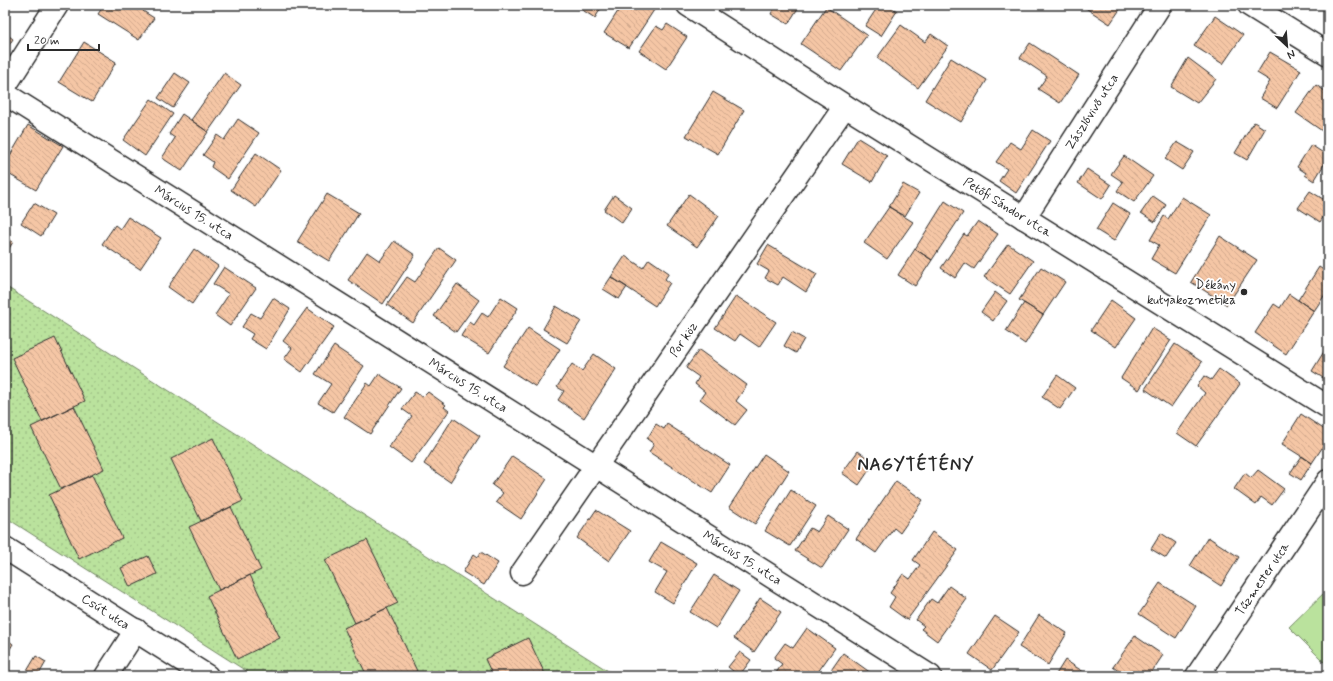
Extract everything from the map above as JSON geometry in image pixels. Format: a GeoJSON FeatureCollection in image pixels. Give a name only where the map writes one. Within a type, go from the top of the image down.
{"type":"FeatureCollection","features":[{"type":"Feature","properties":{"kind":"street"},"geometry":{"type":"LineString","coordinates":[[5,86],[57,5]]}},
{"type":"Feature","properties":{"kind":"street","name":"Petőfi Sándor utca"},"geometry":{"type":"LineString","coordinates":[[688,5],[845,106],[1328,407]]}},
{"type":"Feature","properties":{"kind":"street","name":"Zászlóvivő utca"},"geometry":{"type":"LineString","coordinates":[[1024,218],[1160,5]]}},
{"type":"Feature","properties":{"kind":"street"},"geometry":{"type":"LineString","coordinates":[[1250,5],[1328,54]]}},
{"type":"Feature","properties":{"kind":"street","name":"Március 15. utca"},"geometry":{"type":"LineString","coordinates":[[5,94],[930,676]]}},
{"type":"Feature","properties":{"kind":"street","name":"Por köz"},"geometry":{"type":"LineString","coordinates":[[522,573],[845,106]]}},
{"type":"Feature","properties":{"kind":"street","name":"Tűzmester utca"},"geometry":{"type":"LineString","coordinates":[[1197,676],[1328,481]]}},
{"type":"Feature","properties":{"kind":"street","name":"Csút utca"},"geometry":{"type":"LineString","coordinates":[[5,548],[207,676]]}},
{"type":"Feature","properties":{"kind":"street"},"geometry":{"type":"LineString","coordinates":[[106,676],[136,630]]}},
{"type":"Feature","properties":{"kind":"green space"},"geometry":{"type":"Polygon","coordinates":[[[5,286],[616,676],[254,676],[5,517],[5,286]]]}},
{"type":"Feature","properties":{"kind":"green space"},"geometry":{"type":"Polygon","coordinates":[[[1328,589],[1328,666],[1289,627],[1328,589]]]}},
{"type":"Feature","properties":{"kind":"building"},"geometry":{"type":"Polygon","coordinates":[[[104,5],[147,5],[143,11],[154,18],[139,40],[98,14],[104,5]]]}},
{"type":"Feature","properties":{"kind":"building"},"geometry":{"type":"Polygon","coordinates":[[[603,5],[595,18],[576,6],[603,5]]]}},
{"type":"Feature","properties":{"kind":"building"},"geometry":{"type":"Polygon","coordinates":[[[622,5],[646,5],[654,10],[629,48],[604,33],[622,5]]]}},
{"type":"Feature","properties":{"kind":"building"},"geometry":{"type":"Polygon","coordinates":[[[769,5],[800,5],[788,24],[771,14],[774,8],[769,5]]]}},
{"type":"Feature","properties":{"kind":"building"},"geometry":{"type":"Polygon","coordinates":[[[879,5],[887,5],[897,11],[881,36],[865,26],[879,5]]]}},
{"type":"Feature","properties":{"kind":"building"},"geometry":{"type":"Polygon","coordinates":[[[1081,5],[1123,5],[1110,24],[1081,5]]]}},
{"type":"Feature","properties":{"kind":"building"},"geometry":{"type":"Polygon","coordinates":[[[826,7],[867,35],[841,71],[801,44],[826,7]]]}},
{"type":"Feature","properties":{"kind":"building"},"geometry":{"type":"Polygon","coordinates":[[[1215,16],[1243,35],[1223,64],[1194,46],[1215,16]]]}},
{"type":"Feature","properties":{"kind":"building"},"geometry":{"type":"Polygon","coordinates":[[[667,24],[687,37],[666,69],[639,51],[656,26],[663,30],[667,24]]]}},
{"type":"Feature","properties":{"kind":"building"},"geometry":{"type":"Polygon","coordinates":[[[901,25],[925,42],[931,34],[948,46],[918,88],[877,58],[901,25]]]}},
{"type":"Feature","properties":{"kind":"building"},"geometry":{"type":"Polygon","coordinates":[[[5,33],[13,39],[5,51],[5,33]]]}},
{"type":"Feature","properties":{"kind":"building"},"geometry":{"type":"Polygon","coordinates":[[[84,42],[116,62],[92,102],[59,82],[84,42]]]}},
{"type":"Feature","properties":{"kind":"building"},"geometry":{"type":"Polygon","coordinates":[[[1030,43],[1079,75],[1060,103],[1038,89],[1047,76],[1020,58],[1030,43]]]}},
{"type":"Feature","properties":{"kind":"building"},"geometry":{"type":"Polygon","coordinates":[[[1270,52],[1301,70],[1277,108],[1260,98],[1270,81],[1257,73],[1270,52]]]}},
{"type":"Feature","properties":{"kind":"building"},"geometry":{"type":"Polygon","coordinates":[[[951,58],[987,80],[961,122],[925,100],[951,58]]]}},
{"type":"Feature","properties":{"kind":"building"},"geometry":{"type":"Polygon","coordinates":[[[1188,58],[1216,79],[1197,103],[1171,87],[1188,58]]]}},
{"type":"Feature","properties":{"kind":"building"},"geometry":{"type":"Polygon","coordinates":[[[175,73],[190,83],[173,108],[158,98],[175,73]]]}},
{"type":"Feature","properties":{"kind":"building"},"geometry":{"type":"Polygon","coordinates":[[[224,73],[241,85],[208,132],[191,120],[224,73]]]}},
{"type":"Feature","properties":{"kind":"building"},"geometry":{"type":"Polygon","coordinates":[[[1316,85],[1328,93],[1328,135],[1296,113],[1316,85]]]}},
{"type":"Feature","properties":{"kind":"building"},"geometry":{"type":"Polygon","coordinates":[[[713,92],[744,110],[718,154],[686,136],[713,92]]]}},
{"type":"Feature","properties":{"kind":"building"},"geometry":{"type":"Polygon","coordinates":[[[151,99],[173,114],[145,156],[123,140],[151,99]]]}},
{"type":"Feature","properties":{"kind":"building"},"geometry":{"type":"Polygon","coordinates":[[[182,114],[208,132],[182,171],[162,158],[175,138],[169,134],[182,114]]]}},
{"type":"Feature","properties":{"kind":"building"},"geometry":{"type":"Polygon","coordinates":[[[238,119],[259,133],[228,179],[211,167],[213,162],[203,155],[217,135],[224,140],[238,119]]]}},
{"type":"Feature","properties":{"kind":"building"},"geometry":{"type":"Polygon","coordinates":[[[1254,122],[1265,129],[1247,160],[1235,153],[1254,122]]]}},
{"type":"Feature","properties":{"kind":"building"},"geometry":{"type":"Polygon","coordinates":[[[28,125],[63,146],[36,190],[5,172],[5,164],[28,125]]]}},
{"type":"Feature","properties":{"kind":"building"},"geometry":{"type":"Polygon","coordinates":[[[1033,130],[1050,141],[1016,193],[999,181],[1007,169],[996,162],[1010,142],[1021,149],[1033,130]]]}},
{"type":"Feature","properties":{"kind":"building"},"geometry":{"type":"Polygon","coordinates":[[[858,138],[887,156],[872,182],[842,164],[858,138]]]}},
{"type":"Feature","properties":{"kind":"building"},"geometry":{"type":"Polygon","coordinates":[[[1177,142],[1194,152],[1182,170],[1165,159],[1177,142]]]}},
{"type":"Feature","properties":{"kind":"building"},"geometry":{"type":"Polygon","coordinates":[[[1311,145],[1328,156],[1314,181],[1297,167],[1311,145]]]}},
{"type":"Feature","properties":{"kind":"building"},"geometry":{"type":"Polygon","coordinates":[[[256,153],[281,170],[256,207],[231,190],[256,153]]]}},
{"type":"Feature","properties":{"kind":"building"},"geometry":{"type":"Polygon","coordinates":[[[1124,156],[1153,176],[1134,202],[1117,191],[1123,182],[1111,174],[1124,156]]]}},
{"type":"Feature","properties":{"kind":"building"},"geometry":{"type":"Polygon","coordinates":[[[1087,169],[1111,185],[1102,199],[1078,183],[1087,169]]]}},
{"type":"Feature","properties":{"kind":"building"},"geometry":{"type":"Polygon","coordinates":[[[903,184],[919,193],[905,216],[889,207],[903,184]]]}},
{"type":"Feature","properties":{"kind":"building"},"geometry":{"type":"Polygon","coordinates":[[[1310,191],[1328,202],[1328,210],[1320,222],[1298,208],[1310,191]]]}},
{"type":"Feature","properties":{"kind":"building"},"geometry":{"type":"Polygon","coordinates":[[[327,194],[359,213],[329,261],[297,242],[327,194]]]}},
{"type":"Feature","properties":{"kind":"building"},"geometry":{"type":"Polygon","coordinates":[[[689,194],[719,216],[697,247],[667,226],[689,194]]]}},
{"type":"Feature","properties":{"kind":"building"},"geometry":{"type":"Polygon","coordinates":[[[614,195],[632,208],[622,223],[604,210],[614,195]]]}},
{"type":"Feature","properties":{"kind":"building"},"geometry":{"type":"Polygon","coordinates":[[[1153,196],[1166,205],[1155,222],[1141,213],[1153,196]]]}},
{"type":"Feature","properties":{"kind":"building"},"geometry":{"type":"Polygon","coordinates":[[[1182,197],[1211,215],[1175,273],[1151,259],[1159,245],[1150,240],[1164,216],[1168,219],[1182,197]]]}},
{"type":"Feature","properties":{"kind":"building"},"geometry":{"type":"Polygon","coordinates":[[[945,201],[963,213],[932,260],[915,249],[945,201]]]}},
{"type":"Feature","properties":{"kind":"building"},"geometry":{"type":"Polygon","coordinates":[[[34,203],[54,215],[41,236],[21,223],[34,203]]]}},
{"type":"Feature","properties":{"kind":"building"},"geometry":{"type":"Polygon","coordinates":[[[1113,203],[1130,214],[1114,241],[1096,230],[1113,203]]]}},
{"type":"Feature","properties":{"kind":"building"},"geometry":{"type":"Polygon","coordinates":[[[889,207],[913,222],[887,259],[864,243],[889,207]]]}},
{"type":"Feature","properties":{"kind":"building"},"geometry":{"type":"Polygon","coordinates":[[[128,217],[161,238],[140,269],[102,244],[115,225],[120,229],[128,217]]]}},
{"type":"Feature","properties":{"kind":"building"},"geometry":{"type":"Polygon","coordinates":[[[978,221],[998,234],[974,269],[965,263],[955,278],[941,268],[964,234],[967,236],[978,221]]]}},
{"type":"Feature","properties":{"kind":"building"},"geometry":{"type":"Polygon","coordinates":[[[1220,236],[1257,260],[1227,305],[1191,282],[1220,236]]]}},
{"type":"Feature","properties":{"kind":"building"},"geometry":{"type":"Polygon","coordinates":[[[5,237],[13,242],[5,255],[5,237]]]}},
{"type":"Feature","properties":{"kind":"building"},"geometry":{"type":"Polygon","coordinates":[[[394,241],[415,255],[383,304],[348,280],[367,252],[380,261],[394,241]]]}},
{"type":"Feature","properties":{"kind":"building"},"geometry":{"type":"Polygon","coordinates":[[[1008,244],[1033,261],[1010,294],[984,277],[1008,244]]]}},
{"type":"Feature","properties":{"kind":"building"},"geometry":{"type":"Polygon","coordinates":[[[768,245],[817,274],[806,292],[783,277],[778,285],[765,278],[769,271],[757,264],[768,245]]]}},
{"type":"Feature","properties":{"kind":"building"},"geometry":{"type":"Polygon","coordinates":[[[439,248],[456,260],[413,323],[387,305],[407,277],[415,282],[439,248]]]}},
{"type":"Feature","properties":{"kind":"building"},"geometry":{"type":"Polygon","coordinates":[[[194,249],[218,266],[192,304],[168,287],[194,249]]]}},
{"type":"Feature","properties":{"kind":"building"},"geometry":{"type":"Polygon","coordinates":[[[915,249],[932,260],[915,286],[898,275],[915,249]]]}},
{"type":"Feature","properties":{"kind":"building"},"geometry":{"type":"Polygon","coordinates":[[[625,256],[643,268],[649,259],[669,273],[665,279],[670,283],[655,306],[611,277],[625,256]]]}},
{"type":"Feature","properties":{"kind":"building"},"geometry":{"type":"Polygon","coordinates":[[[224,267],[256,288],[230,326],[215,315],[229,294],[213,284],[224,267]]]}},
{"type":"Feature","properties":{"kind":"building"},"geometry":{"type":"Polygon","coordinates":[[[1041,267],[1065,282],[1043,315],[1019,300],[1041,267]]]}},
{"type":"Feature","properties":{"kind":"building"},"geometry":{"type":"Polygon","coordinates":[[[1319,267],[1328,273],[1328,290],[1314,311],[1298,300],[1319,267]]]}},
{"type":"Feature","properties":{"kind":"building"},"geometry":{"type":"Polygon","coordinates":[[[611,277],[627,287],[619,299],[603,289],[611,277]]]}},
{"type":"Feature","properties":{"kind":"building"},"geometry":{"type":"Polygon","coordinates":[[[457,284],[479,300],[456,332],[434,316],[457,284]]]}},
{"type":"Feature","properties":{"kind":"building"},"geometry":{"type":"Polygon","coordinates":[[[995,292],[1007,301],[993,321],[981,312],[995,292]]]}},
{"type":"Feature","properties":{"kind":"building"},"geometry":{"type":"Polygon","coordinates":[[[1289,294],[1314,311],[1286,354],[1255,333],[1274,304],[1280,308],[1289,294]]]}},
{"type":"Feature","properties":{"kind":"building"},"geometry":{"type":"Polygon","coordinates":[[[736,296],[776,322],[759,347],[740,334],[735,341],[715,328],[736,296]]]}},
{"type":"Feature","properties":{"kind":"building"},"geometry":{"type":"Polygon","coordinates":[[[501,297],[518,308],[489,353],[461,336],[470,322],[474,325],[482,313],[488,317],[501,297]]]}},
{"type":"Feature","properties":{"kind":"building"},"geometry":{"type":"Polygon","coordinates":[[[273,298],[290,309],[266,349],[250,339],[253,334],[242,327],[251,313],[260,318],[273,298]]]}},
{"type":"Feature","properties":{"kind":"building"},"geometry":{"type":"Polygon","coordinates":[[[1111,300],[1136,318],[1116,347],[1091,330],[1111,300]]]}},
{"type":"Feature","properties":{"kind":"building"},"geometry":{"type":"Polygon","coordinates":[[[1024,303],[1043,315],[1025,344],[1006,331],[1024,303]]]}},
{"type":"Feature","properties":{"kind":"building"},"geometry":{"type":"Polygon","coordinates":[[[556,306],[581,321],[567,343],[543,329],[556,306]]]}},
{"type":"Feature","properties":{"kind":"building"},"geometry":{"type":"Polygon","coordinates":[[[307,308],[334,327],[302,372],[284,359],[292,348],[283,341],[307,308]]]}},
{"type":"Feature","properties":{"kind":"building"},"geometry":{"type":"Polygon","coordinates":[[[528,328],[560,349],[536,387],[503,366],[528,328]]]}},
{"type":"Feature","properties":{"kind":"building"},"geometry":{"type":"Polygon","coordinates":[[[1152,328],[1171,340],[1139,390],[1121,378],[1152,328]]]}},
{"type":"Feature","properties":{"kind":"building"},"geometry":{"type":"Polygon","coordinates":[[[792,332],[804,339],[796,353],[784,346],[792,332]]]}},
{"type":"Feature","properties":{"kind":"building"},"geometry":{"type":"Polygon","coordinates":[[[55,338],[85,401],[42,421],[12,358],[55,338]]]}},
{"type":"Feature","properties":{"kind":"building"},"geometry":{"type":"Polygon","coordinates":[[[1175,344],[1202,362],[1171,407],[1145,389],[1175,344]]]}},
{"type":"Feature","properties":{"kind":"building"},"geometry":{"type":"Polygon","coordinates":[[[1328,345],[1328,381],[1312,371],[1328,345]]]}},
{"type":"Feature","properties":{"kind":"building"},"geometry":{"type":"Polygon","coordinates":[[[334,346],[364,366],[333,412],[318,403],[331,384],[315,374],[334,346]]]}},
{"type":"Feature","properties":{"kind":"building"},"geometry":{"type":"Polygon","coordinates":[[[699,350],[747,385],[736,401],[747,410],[735,425],[700,399],[705,392],[695,384],[699,377],[686,368],[699,350]]]}},
{"type":"Feature","properties":{"kind":"building"},"geometry":{"type":"Polygon","coordinates":[[[594,354],[616,369],[584,418],[558,400],[564,391],[557,387],[572,364],[582,371],[594,354]]]}},
{"type":"Feature","properties":{"kind":"building"},"geometry":{"type":"Polygon","coordinates":[[[1219,369],[1240,384],[1196,446],[1177,433],[1205,393],[1197,386],[1204,376],[1211,380],[1219,369]]]}},
{"type":"Feature","properties":{"kind":"building"},"geometry":{"type":"Polygon","coordinates":[[[379,374],[401,388],[370,434],[344,417],[367,383],[371,386],[379,374]]]}},
{"type":"Feature","properties":{"kind":"building"},"geometry":{"type":"Polygon","coordinates":[[[1057,375],[1075,388],[1060,409],[1042,397],[1057,375]]]}},
{"type":"Feature","properties":{"kind":"building"},"geometry":{"type":"Polygon","coordinates":[[[415,392],[423,397],[428,392],[446,405],[444,407],[449,411],[411,463],[389,447],[412,416],[402,409],[415,392]]]}},
{"type":"Feature","properties":{"kind":"building"},"geometry":{"type":"Polygon","coordinates":[[[74,406],[104,469],[61,489],[31,427],[74,406]]]}},
{"type":"Feature","properties":{"kind":"building"},"geometry":{"type":"Polygon","coordinates":[[[1301,414],[1328,432],[1328,439],[1312,463],[1282,444],[1301,414]]]}},
{"type":"Feature","properties":{"kind":"building"},"geometry":{"type":"Polygon","coordinates":[[[453,418],[480,436],[450,482],[424,464],[453,418]]]}},
{"type":"Feature","properties":{"kind":"building"},"geometry":{"type":"Polygon","coordinates":[[[656,424],[664,429],[667,424],[730,465],[712,493],[649,452],[654,444],[647,439],[656,424]]]}},
{"type":"Feature","properties":{"kind":"building"},"geometry":{"type":"Polygon","coordinates":[[[213,438],[243,501],[201,521],[171,459],[213,438]]]}},
{"type":"Feature","properties":{"kind":"building"},"geometry":{"type":"Polygon","coordinates":[[[858,451],[874,463],[859,485],[842,473],[858,451]]]}},
{"type":"Feature","properties":{"kind":"building"},"geometry":{"type":"Polygon","coordinates":[[[764,454],[789,471],[755,524],[729,507],[764,454]]]}},
{"type":"Feature","properties":{"kind":"building"},"geometry":{"type":"Polygon","coordinates":[[[512,456],[547,479],[521,519],[496,502],[503,493],[492,485],[512,456]]]}},
{"type":"Feature","properties":{"kind":"building"},"geometry":{"type":"Polygon","coordinates":[[[1302,456],[1312,463],[1301,480],[1290,473],[1302,456]]]}},
{"type":"Feature","properties":{"kind":"building"},"geometry":{"type":"Polygon","coordinates":[[[1258,470],[1284,489],[1272,505],[1261,497],[1256,505],[1234,489],[1245,473],[1251,478],[1258,470]]]}},
{"type":"Feature","properties":{"kind":"building"},"geometry":{"type":"Polygon","coordinates":[[[92,475],[122,538],[79,559],[49,495],[92,475]]]}},
{"type":"Feature","properties":{"kind":"building"},"geometry":{"type":"Polygon","coordinates":[[[896,481],[923,500],[900,533],[894,528],[876,553],[856,539],[896,481]]]}},
{"type":"Feature","properties":{"kind":"building"},"geometry":{"type":"Polygon","coordinates":[[[791,490],[816,506],[790,546],[765,531],[791,490]]]}},
{"type":"Feature","properties":{"kind":"building"},"geometry":{"type":"Polygon","coordinates":[[[231,507],[261,570],[219,590],[189,527],[231,507]]]}},
{"type":"Feature","properties":{"kind":"building"},"geometry":{"type":"Polygon","coordinates":[[[596,510],[630,531],[609,561],[577,538],[596,510]]]}},
{"type":"Feature","properties":{"kind":"building"},"geometry":{"type":"Polygon","coordinates":[[[828,516],[848,529],[822,568],[795,551],[810,528],[817,532],[828,516]]]}},
{"type":"Feature","properties":{"kind":"building"},"geometry":{"type":"Polygon","coordinates":[[[932,532],[958,550],[907,620],[889,607],[895,597],[890,593],[903,574],[910,579],[920,565],[913,560],[932,532]]]}},
{"type":"Feature","properties":{"kind":"building"},"geometry":{"type":"Polygon","coordinates":[[[1161,533],[1176,543],[1166,558],[1151,549],[1161,533]]]}},
{"type":"Feature","properties":{"kind":"building"},"geometry":{"type":"Polygon","coordinates":[[[1208,537],[1239,557],[1221,586],[1190,566],[1208,537]]]}},
{"type":"Feature","properties":{"kind":"building"},"geometry":{"type":"Polygon","coordinates":[[[367,540],[398,603],[355,623],[325,560],[367,540]]]}},
{"type":"Feature","properties":{"kind":"building"},"geometry":{"type":"Polygon","coordinates":[[[661,542],[697,563],[673,603],[655,592],[667,572],[649,562],[661,542]]]}},
{"type":"Feature","properties":{"kind":"building"},"geometry":{"type":"Polygon","coordinates":[[[481,552],[498,563],[484,585],[463,572],[474,554],[478,557],[481,552]]]}},
{"type":"Feature","properties":{"kind":"building"},"geometry":{"type":"Polygon","coordinates":[[[148,556],[157,574],[130,587],[121,568],[148,556]]]}},
{"type":"Feature","properties":{"kind":"building"},"geometry":{"type":"Polygon","coordinates":[[[250,575],[280,638],[237,659],[207,596],[250,575]]]}},
{"type":"Feature","properties":{"kind":"building"},"geometry":{"type":"Polygon","coordinates":[[[714,575],[739,591],[716,628],[690,612],[714,575]]]}},
{"type":"Feature","properties":{"kind":"building"},"geometry":{"type":"Polygon","coordinates":[[[1160,583],[1196,606],[1176,638],[1139,614],[1160,583]]]}},
{"type":"Feature","properties":{"kind":"building"},"geometry":{"type":"Polygon","coordinates":[[[949,586],[967,599],[937,641],[921,629],[924,626],[916,620],[931,599],[937,603],[949,586]]]}},
{"type":"Feature","properties":{"kind":"building"},"geometry":{"type":"Polygon","coordinates":[[[760,598],[781,612],[754,652],[734,638],[760,598]]]}},
{"type":"Feature","properties":{"kind":"building"},"geometry":{"type":"Polygon","coordinates":[[[387,608],[417,671],[406,676],[367,676],[344,628],[387,608]]]}},
{"type":"Feature","properties":{"kind":"building"},"geometry":{"type":"Polygon","coordinates":[[[1039,615],[1067,633],[1048,665],[1019,647],[1039,615]]]}},
{"type":"Feature","properties":{"kind":"building"},"geometry":{"type":"Polygon","coordinates":[[[995,616],[1019,632],[992,670],[969,654],[995,616]]]}},
{"type":"Feature","properties":{"kind":"building"},"geometry":{"type":"Polygon","coordinates":[[[807,628],[835,648],[815,676],[812,673],[810,676],[780,676],[776,673],[782,664],[774,658],[785,643],[793,648],[807,628]]]}},
{"type":"Feature","properties":{"kind":"building"},"geometry":{"type":"Polygon","coordinates":[[[1135,636],[1163,655],[1149,676],[1125,676],[1113,667],[1135,636]]]}},
{"type":"Feature","properties":{"kind":"building"},"geometry":{"type":"Polygon","coordinates":[[[5,638],[13,644],[5,657],[5,638]]]}},
{"type":"Feature","properties":{"kind":"building"},"geometry":{"type":"Polygon","coordinates":[[[528,638],[546,676],[493,676],[485,659],[528,638]]]}},
{"type":"Feature","properties":{"kind":"building"},"geometry":{"type":"Polygon","coordinates":[[[740,652],[751,660],[739,676],[728,667],[740,652]]]}},
{"type":"Feature","properties":{"kind":"building"},"geometry":{"type":"Polygon","coordinates":[[[843,653],[871,673],[869,676],[827,676],[843,653]]]}},
{"type":"Feature","properties":{"kind":"building"},"geometry":{"type":"Polygon","coordinates":[[[36,656],[46,662],[38,676],[24,676],[36,656]]]}},
{"type":"Feature","properties":{"kind":"building"},"geometry":{"type":"Polygon","coordinates":[[[1065,660],[1090,676],[1055,676],[1065,660]]]}},
{"type":"Feature","properties":{"kind":"place","name":"Dékány kutyakozmetika"},"geometry":{"type":"Point","coordinates":[1244,292]}},
{"type":"Feature","properties":{"kind":"district","name":"NAGYTÉTÉNY"},"geometry":{"type":"Point","coordinates":[916,465]}}]}
